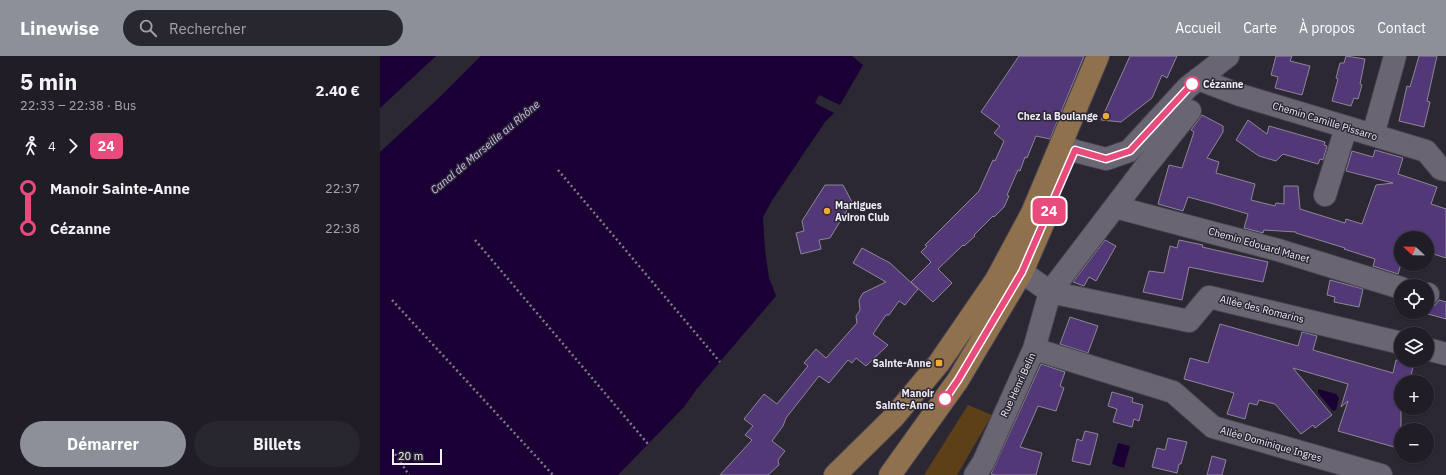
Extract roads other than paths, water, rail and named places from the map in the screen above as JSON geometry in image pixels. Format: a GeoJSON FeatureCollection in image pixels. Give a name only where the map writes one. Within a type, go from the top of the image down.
{"type":"FeatureCollection","features":[{"type":"Feature","properties":{"kind":"main road"},"geometry":{"type":"LineString","coordinates":[[890,475],[958,380],[1022,272],[1068,147],[1098,56]]}},
{"type":"Feature","properties":{"kind":"main road"},"geometry":{"type":"LineString","coordinates":[[839,473],[893,418],[939,363],[996,280],[1115,56]]}},
{"type":"Feature","properties":{"kind":"street"},"geometry":{"type":"LineString","coordinates":[[1068,147],[1106,159],[1130,151],[1188,87],[1228,56]]}},
{"type":"Feature","properties":{"kind":"street"},"geometry":{"type":"LineString","coordinates":[[1374,135],[1395,56]]}},
{"type":"Feature","properties":{"kind":"street","name":"Chemin Camille Pissarro"},"geometry":{"type":"LineString","coordinates":[[1198,79],[1240,95],[1426,151],[1441,169],[1446,170]]}},
{"type":"Feature","properties":{"kind":"street"},"geometry":{"type":"LineString","coordinates":[[1050,292],[1190,111]]}},
{"type":"Feature","properties":{"kind":"street"},"geometry":{"type":"LineString","coordinates":[[1325,195],[1346,128]]}},
{"type":"Feature","properties":{"kind":"street","name":"Chemin Edouard Manet"},"geometry":{"type":"LineString","coordinates":[[1115,207],[1177,222],[1278,250],[1394,286]]}},
{"type":"Feature","properties":{"kind":"street","name":"Allée des Romarins"},"geometry":{"type":"LineString","coordinates":[[1022,272],[1050,292],[1189,321],[1209,296],[1394,341]]}},
{"type":"Feature","properties":{"kind":"street","name":"Rue Henri Belin"},"geometry":{"type":"LineString","coordinates":[[975,475],[982,463],[1034,349],[1050,292]]}},
{"type":"Feature","properties":{"kind":"street","name":"Allée Dominique Ingres"},"geometry":{"type":"LineString","coordinates":[[1034,349],[1173,392],[1213,427],[1381,475]]}},
{"type":"Feature","properties":{"kind":"street"},"geometry":{"type":"LineString","coordinates":[[1434,351],[1446,354]]}},
{"type":"Feature","properties":{"kind":"water"},"geometry":{"type":"Polygon","coordinates":[[[380,56],[436,56],[380,108],[380,56]]]}},
{"type":"Feature","properties":{"kind":"water","name":"Canal de Marseille au Rhône"},"geometry":{"type":"Polygon","coordinates":[[[481,56],[852,56],[863,65],[840,105],[819,95],[815,103],[834,113],[825,122],[773,199],[763,217],[765,250],[769,278],[776,296],[696,390],[684,407],[618,475],[380,475],[380,152],[442,95],[481,56]]]}},
{"type":"Feature","properties":{"kind":"water"},"geometry":{"type":"Polygon","coordinates":[[[1318,389],[1336,394],[1339,398],[1336,410],[1333,411],[1318,393],[1318,389]]]}},
{"type":"Feature","properties":{"kind":"water"},"geometry":{"type":"Polygon","coordinates":[[[1118,443],[1130,446],[1124,468],[1112,464],[1118,443]]]}},
{"type":"Feature","properties":{"kind":"place","name":"Cézanne"},"geometry":{"type":"Point","coordinates":[1192,84]}},
{"type":"Feature","properties":{"kind":"place","name":"Chez la Boulange"},"geometry":{"type":"Point","coordinates":[1106,116]}},
{"type":"Feature","properties":{"kind":"place","name":"Martigues Aviron Club"},"geometry":{"type":"Point","coordinates":[827,211]}},
{"type":"Feature","properties":{"kind":"place","name":"Sainte-Anne"},"geometry":{"type":"Point","coordinates":[939,363]}},
{"type":"Feature","properties":{"kind":"place","name":"Manoir Sainte-Anne"},"geometry":{"type":"Point","coordinates":[945,399]}}]}
